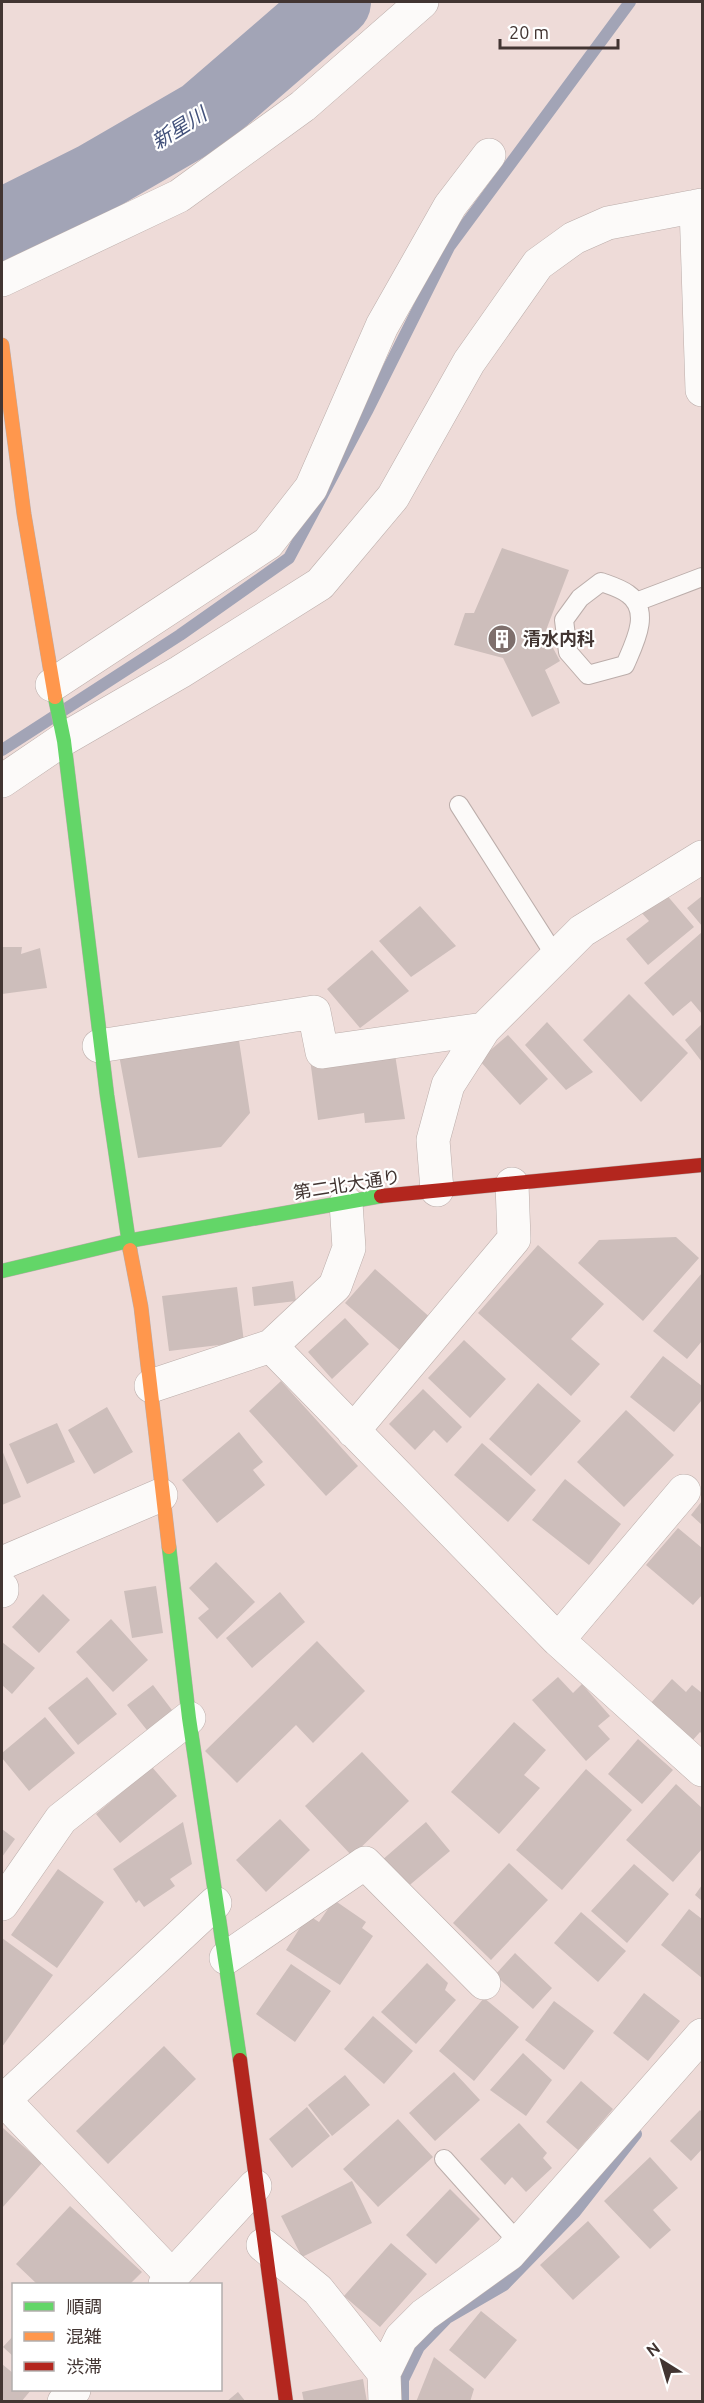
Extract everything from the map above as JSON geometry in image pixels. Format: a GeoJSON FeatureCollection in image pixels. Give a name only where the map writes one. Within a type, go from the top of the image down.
{"type":"FeatureCollection","features":[{"type":"Feature","properties":{"kind":"street"},"geometry":{"type":"LineString","coordinates":[[2,280],[179,196],[303,106],[422,2]]}},
{"type":"Feature","properties":{"kind":"street"},"geometry":{"type":"LineString","coordinates":[[52,687],[268,543],[311,488],[381,326],[450,206],[489,155]]}},
{"type":"Feature","properties":{"kind":"street"},"geometry":{"type":"LineString","coordinates":[[2,781],[63,737],[180,672],[320,584],[393,497],[469,362],[538,264],[574,238],[608,223],[699,205],[702,390]]}},
{"type":"Feature","properties":{"kind":"street"},"geometry":{"type":"LineString","coordinates":[[2,345],[6,418],[52,687],[63,737],[99,1046],[128,1241],[141,1307],[161,1495],[189,1718],[215,1903],[226,1958],[286,2402]]}},
{"type":"Feature","properties":{"kind":"street"},"geometry":{"type":"LineString","coordinates":[[437,1190],[433,1140],[448,1084],[484,1029],[582,931],[701,860]]}},
{"type":"Feature","properties":{"kind":"street"},"geometry":{"type":"LineString","coordinates":[[99,1046],[314,1012],[322,1052],[484,1029]]}},
{"type":"Feature","properties":{"kind":"street","name":"第二北大通り"},"geometry":{"type":"LineString","coordinates":[[2,1271],[128,1241],[392,1194],[702,1165]]}},
{"type":"Feature","properties":{"kind":"street"},"geometry":{"type":"LineString","coordinates":[[352,1431],[514,1239],[512,1184]]}},
{"type":"Feature","properties":{"kind":"street"},"geometry":{"type":"LineString","coordinates":[[151,1386],[271,1346],[335,1286],[350,1248],[346,1203]]}},
{"type":"Feature","properties":{"kind":"street"},"geometry":{"type":"LineString","coordinates":[[271,1346],[558,1640],[702,1770]]}},
{"type":"Feature","properties":{"kind":"street"},"geometry":{"type":"LineString","coordinates":[[558,1640],[684,1491]]}},
{"type":"Feature","properties":{"kind":"street"},"geometry":{"type":"LineString","coordinates":[[2,1563],[161,1495]]}},
{"type":"Feature","properties":{"kind":"street"},"geometry":{"type":"LineString","coordinates":[[2,1904],[61,1820],[189,1718]]}},
{"type":"Feature","properties":{"kind":"street"},"geometry":{"type":"LineString","coordinates":[[226,1958],[365,1863],[484,1983]]}},
{"type":"Feature","properties":{"kind":"street"},"geometry":{"type":"LineString","coordinates":[[215,1903],[3,2098],[168,2281],[255,2186]]}},
{"type":"Feature","properties":{"kind":"street"},"geometry":{"type":"LineString","coordinates":[[385,2387],[401,2338],[424,2315],[509,2254],[699,2046]]}},
{"type":"Feature","properties":{"kind":"street"},"geometry":{"type":"LineString","coordinates":[[263,2245],[318,2290],[385,2387]]}},
{"type":"Feature","properties":{"kind":"lane"},"geometry":{"type":"LineString","coordinates":[[636,602],[702,577]]}},
{"type":"Feature","properties":{"kind":"lane"},"geometry":{"type":"LineString","coordinates":[[601,582],[627,593],[636,602],[640,629],[625,665],[588,675],[568,652],[564,620],[580,598],[601,582]]}},
{"type":"Feature","properties":{"kind":"lane"},"geometry":{"type":"LineString","coordinates":[[459,805],[556,957]]}},
{"type":"Feature","properties":{"kind":"lane"},"geometry":{"type":"LineString","coordinates":[[444,2159],[519,2243]]}},
{"type":"Feature","properties":{"kind":"building","name":"清水内科"},"geometry":{"type":"Polygon","coordinates":[[[502,548],[569,570],[545,633],[560,661],[545,670],[560,703],[532,717],[503,658],[454,645],[465,613],[474,613],[502,548]]]}},
{"type":"Feature","properties":{"kind":"building"},"geometry":{"type":"Polygon","coordinates":[[[665,893],[694,927],[648,965],[626,939],[649,921],[640,911],[665,893]]]}},
{"type":"Feature","properties":{"kind":"building"},"geometry":{"type":"Polygon","coordinates":[[[702,896],[702,926],[687,908],[702,896]]]}},
{"type":"Feature","properties":{"kind":"building"},"geometry":{"type":"Polygon","coordinates":[[[420,906],[456,946],[411,977],[379,941],[420,906]]]}},
{"type":"Feature","properties":{"kind":"building"},"geometry":{"type":"Polygon","coordinates":[[[702,932],[702,1014],[691,1001],[673,1016],[644,983],[702,932]]]}},
{"type":"Feature","properties":{"kind":"building"},"geometry":{"type":"Polygon","coordinates":[[[2,947],[22,947],[21,954],[40,948],[47,988],[2,994],[2,947]]]}},
{"type":"Feature","properties":{"kind":"building"},"geometry":{"type":"Polygon","coordinates":[[[372,950],[409,991],[360,1028],[327,989],[372,950]]]}},
{"type":"Feature","properties":{"kind":"building"},"geometry":{"type":"Polygon","coordinates":[[[629,994],[688,1053],[641,1102],[583,1040],[629,994]]]}},
{"type":"Feature","properties":{"kind":"building"},"geometry":{"type":"Polygon","coordinates":[[[547,1022],[593,1072],[566,1090],[525,1045],[547,1022]]]}},
{"type":"Feature","properties":{"kind":"building"},"geometry":{"type":"Polygon","coordinates":[[[702,1024],[702,1062],[685,1040],[702,1024]]]}},
{"type":"Feature","properties":{"kind":"building"},"geometry":{"type":"Polygon","coordinates":[[[238,1034],[250,1113],[221,1147],[138,1158],[119,1055],[238,1034]]]}},
{"type":"Feature","properties":{"kind":"building"},"geometry":{"type":"Polygon","coordinates":[[[508,1035],[548,1079],[520,1105],[479,1060],[508,1035]]]}},
{"type":"Feature","properties":{"kind":"building"},"geometry":{"type":"Polygon","coordinates":[[[394,1048],[405,1119],[365,1123],[364,1113],[318,1120],[310,1059],[394,1048]]]}},
{"type":"Feature","properties":{"kind":"building"},"geometry":{"type":"Polygon","coordinates":[[[676,1237],[699,1258],[643,1321],[578,1263],[599,1240],[676,1237]]]}},
{"type":"Feature","properties":{"kind":"building"},"geometry":{"type":"Polygon","coordinates":[[[538,1245],[604,1304],[571,1339],[600,1364],[571,1396],[478,1313],[538,1245]]]}},
{"type":"Feature","properties":{"kind":"building"},"geometry":{"type":"Polygon","coordinates":[[[375,1269],[432,1319],[403,1353],[345,1303],[375,1269]]]}},
{"type":"Feature","properties":{"kind":"building"},"geometry":{"type":"Polygon","coordinates":[[[702,1273],[702,1341],[687,1359],[653,1331],[702,1273]]]}},
{"type":"Feature","properties":{"kind":"building"},"geometry":{"type":"Polygon","coordinates":[[[293,1281],[296,1301],[254,1306],[252,1287],[293,1281]]]}},
{"type":"Feature","properties":{"kind":"building"},"geometry":{"type":"Polygon","coordinates":[[[237,1287],[244,1342],[169,1351],[162,1296],[237,1287]]]}},
{"type":"Feature","properties":{"kind":"building"},"geometry":{"type":"Polygon","coordinates":[[[345,1318],[369,1344],[332,1379],[308,1352],[345,1318]]]}},
{"type":"Feature","properties":{"kind":"building"},"geometry":{"type":"Polygon","coordinates":[[[464,1340],[506,1379],[470,1418],[428,1378],[464,1340]]]}},
{"type":"Feature","properties":{"kind":"building"},"geometry":{"type":"Polygon","coordinates":[[[663,1356],[702,1386],[702,1400],[674,1432],[630,1397],[663,1356]]]}},
{"type":"Feature","properties":{"kind":"building"},"geometry":{"type":"Polygon","coordinates":[[[281,1381],[358,1466],[326,1496],[249,1411],[281,1381]]]}},
{"type":"Feature","properties":{"kind":"building"},"geometry":{"type":"Polygon","coordinates":[[[538,1383],[581,1421],[531,1476],[489,1439],[538,1383]]]}},
{"type":"Feature","properties":{"kind":"building"},"geometry":{"type":"Polygon","coordinates":[[[423,1389],[462,1427],[447,1443],[434,1430],[415,1450],[389,1424],[423,1389]]]}},
{"type":"Feature","properties":{"kind":"building"},"geometry":{"type":"Polygon","coordinates":[[[107,1407],[133,1452],[94,1474],[68,1430],[107,1407]]]}},
{"type":"Feature","properties":{"kind":"building"},"geometry":{"type":"Polygon","coordinates":[[[626,1410],[674,1455],[624,1507],[577,1462],[626,1410]]]}},
{"type":"Feature","properties":{"kind":"building"},"geometry":{"type":"Polygon","coordinates":[[[57,1423],[75,1462],[27,1484],[9,1444],[57,1423]]]}},
{"type":"Feature","properties":{"kind":"building"},"geometry":{"type":"Polygon","coordinates":[[[239,1432],[263,1462],[253,1470],[265,1485],[217,1523],[182,1480],[239,1432]]]}},
{"type":"Feature","properties":{"kind":"building"},"geometry":{"type":"Polygon","coordinates":[[[482,1443],[536,1490],[508,1522],[454,1475],[482,1443]]]}},
{"type":"Feature","properties":{"kind":"building"},"geometry":{"type":"Polygon","coordinates":[[[2,1450],[21,1497],[2,1505],[2,1450]]]}},
{"type":"Feature","properties":{"kind":"building"},"geometry":{"type":"Polygon","coordinates":[[[565,1479],[621,1524],[589,1565],[532,1520],[565,1479]]]}},
{"type":"Feature","properties":{"kind":"building"},"geometry":{"type":"Polygon","coordinates":[[[702,1501],[702,1525],[691,1515],[702,1501]]]}},
{"type":"Feature","properties":{"kind":"building"},"geometry":{"type":"Polygon","coordinates":[[[678,1528],[702,1548],[702,1595],[693,1605],[646,1565],[678,1528]]]}},
{"type":"Feature","properties":{"kind":"building"},"geometry":{"type":"Polygon","coordinates":[[[216,1562],[255,1602],[217,1639],[198,1618],[209,1609],[189,1588],[216,1562]]]}},
{"type":"Feature","properties":{"kind":"building"},"geometry":{"type":"Polygon","coordinates":[[[156,1586],[163,1633],[132,1638],[124,1591],[156,1586]]]}},
{"type":"Feature","properties":{"kind":"building"},"geometry":{"type":"Polygon","coordinates":[[[280,1592],[305,1622],[252,1668],[226,1638],[280,1592]]]}},
{"type":"Feature","properties":{"kind":"building"},"geometry":{"type":"Polygon","coordinates":[[[43,1594],[70,1620],[39,1653],[12,1627],[43,1594]]]}},
{"type":"Feature","properties":{"kind":"building"},"geometry":{"type":"Polygon","coordinates":[[[111,1619],[148,1660],[113,1692],[76,1652],[111,1619]]]}},
{"type":"Feature","properties":{"kind":"building"},"geometry":{"type":"Polygon","coordinates":[[[317,1641],[365,1691],[313,1743],[296,1725],[237,1783],[205,1751],[317,1641]]]}},
{"type":"Feature","properties":{"kind":"building"},"geometry":{"type":"Polygon","coordinates":[[[2,1642],[35,1668],[12,1694],[2,1685],[2,1642]]]}},
{"type":"Feature","properties":{"kind":"building"},"geometry":{"type":"Polygon","coordinates":[[[87,1677],[117,1714],[78,1745],[48,1708],[87,1677]]]}},
{"type":"Feature","properties":{"kind":"building"},"geometry":{"type":"Polygon","coordinates":[[[558,1677],[573,1693],[582,1684],[610,1716],[598,1726],[610,1739],[586,1761],[532,1700],[558,1677]]]}},
{"type":"Feature","properties":{"kind":"building"},"geometry":{"type":"Polygon","coordinates":[[[672,1679],[686,1692],[692,1685],[702,1693],[702,1734],[700,1732],[692,1741],[650,1704],[672,1679]]]}},
{"type":"Feature","properties":{"kind":"building"},"geometry":{"type":"Polygon","coordinates":[[[153,1685],[175,1714],[150,1734],[127,1705],[153,1685]]]}},
{"type":"Feature","properties":{"kind":"building"},"geometry":{"type":"Polygon","coordinates":[[[45,1717],[75,1753],[29,1791],[2,1758],[2,1753],[45,1717]]]}},
{"type":"Feature","properties":{"kind":"building"},"geometry":{"type":"Polygon","coordinates":[[[514,1722],[546,1750],[524,1775],[540,1788],[499,1834],[451,1792],[514,1722]]]}},
{"type":"Feature","properties":{"kind":"building"},"geometry":{"type":"Polygon","coordinates":[[[638,1739],[673,1770],[642,1804],[608,1774],[638,1739]]]}},
{"type":"Feature","properties":{"kind":"building"},"geometry":{"type":"Polygon","coordinates":[[[362,1752],[409,1801],[352,1856],[305,1806],[362,1752]]]}},
{"type":"Feature","properties":{"kind":"building"},"geometry":{"type":"Polygon","coordinates":[[[152,1767],[177,1796],[120,1843],[96,1814],[152,1767]]]}},
{"type":"Feature","properties":{"kind":"building"},"geometry":{"type":"Polygon","coordinates":[[[586,1769],[632,1810],[562,1890],[516,1850],[586,1769]]]}},
{"type":"Feature","properties":{"kind":"building"},"geometry":{"type":"Polygon","coordinates":[[[676,1784],[702,1808],[702,1849],[673,1882],[626,1840],[676,1784]]]}},
{"type":"Feature","properties":{"kind":"building"},"geometry":{"type":"Polygon","coordinates":[[[280,1819],[310,1850],[266,1892],[236,1860],[280,1819]]]}},
{"type":"Feature","properties":{"kind":"building"},"geometry":{"type":"Polygon","coordinates":[[[183,1822],[192,1864],[170,1879],[175,1886],[144,1907],[139,1900],[136,1903],[113,1869],[183,1822]]]}},
{"type":"Feature","properties":{"kind":"building"},"geometry":{"type":"Polygon","coordinates":[[[426,1822],[450,1851],[405,1889],[381,1861],[426,1822]]]}},
{"type":"Feature","properties":{"kind":"building"},"geometry":{"type":"Polygon","coordinates":[[[2,1829],[15,1839],[2,1857],[2,1829]]]}},
{"type":"Feature","properties":{"kind":"building"},"geometry":{"type":"Polygon","coordinates":[[[509,1863],[548,1900],[491,1960],[453,1923],[509,1863]]]}},
{"type":"Feature","properties":{"kind":"building"},"geometry":{"type":"Polygon","coordinates":[[[634,1864],[669,1894],[627,1943],[591,1911],[634,1864]]]}},
{"type":"Feature","properties":{"kind":"building"},"geometry":{"type":"Polygon","coordinates":[[[58,1869],[104,1902],[57,1968],[11,1935],[58,1869]]]}},
{"type":"Feature","properties":{"kind":"building"},"geometry":{"type":"Polygon","coordinates":[[[702,1885],[702,1901],[695,1895],[702,1885]]]}},
{"type":"Feature","properties":{"kind":"building"},"geometry":{"type":"Polygon","coordinates":[[[334,1900],[366,1922],[362,1928],[373,1936],[340,1985],[286,1950],[308,1915],[319,1922],[334,1900]]]}},
{"type":"Feature","properties":{"kind":"building"},"geometry":{"type":"Polygon","coordinates":[[[689,1909],[702,1919],[702,1978],[661,1945],[689,1909]]]}},
{"type":"Feature","properties":{"kind":"building"},"geometry":{"type":"Polygon","coordinates":[[[581,1912],[626,1951],[598,1982],[554,1943],[581,1912]]]}},
{"type":"Feature","properties":{"kind":"building"},"geometry":{"type":"Polygon","coordinates":[[[2,1938],[53,1975],[2,2047],[2,1938]]]}},
{"type":"Feature","properties":{"kind":"building"},"geometry":{"type":"Polygon","coordinates":[[[515,1953],[552,1988],[533,2009],[495,1975],[515,1953]]]}},
{"type":"Feature","properties":{"kind":"building"},"geometry":{"type":"Polygon","coordinates":[[[427,1963],[448,1983],[445,1990],[456,2000],[416,2044],[381,2012],[427,1963]]]}},
{"type":"Feature","properties":{"kind":"building"},"geometry":{"type":"Polygon","coordinates":[[[291,1964],[331,1991],[295,2042],[256,2014],[291,1964]]]}},
{"type":"Feature","properties":{"kind":"building"},"geometry":{"type":"Polygon","coordinates":[[[644,1993],[680,2021],[648,2061],[613,2033],[644,1993]]]}},
{"type":"Feature","properties":{"kind":"building"},"geometry":{"type":"Polygon","coordinates":[[[484,1998],[519,2027],[474,2081],[439,2051],[484,1998]]]}},
{"type":"Feature","properties":{"kind":"building"},"geometry":{"type":"Polygon","coordinates":[[[554,2001],[594,2031],[564,2070],[525,2040],[554,2001]]]}},
{"type":"Feature","properties":{"kind":"building"},"geometry":{"type":"Polygon","coordinates":[[[373,2016],[413,2051],[384,2084],[344,2049],[373,2016]]]}},
{"type":"Feature","properties":{"kind":"building"},"geometry":{"type":"Polygon","coordinates":[[[164,2046],[196,2079],[108,2164],[76,2131],[164,2046]]]}},
{"type":"Feature","properties":{"kind":"building"},"geometry":{"type":"Polygon","coordinates":[[[523,2053],[552,2080],[526,2116],[490,2090],[523,2053]]]}},
{"type":"Feature","properties":{"kind":"building"},"geometry":{"type":"Polygon","coordinates":[[[454,2072],[480,2100],[435,2141],[409,2113],[454,2072]]]}},
{"type":"Feature","properties":{"kind":"building"},"geometry":{"type":"Polygon","coordinates":[[[345,2075],[370,2105],[332,2136],[308,2105],[345,2075]]]}},
{"type":"Feature","properties":{"kind":"building"},"geometry":{"type":"Polygon","coordinates":[[[581,2081],[613,2109],[578,2150],[546,2122],[581,2081]]]}},
{"type":"Feature","properties":{"kind":"building"},"geometry":{"type":"Polygon","coordinates":[[[307,2107],[330,2136],[292,2168],[269,2139],[307,2107]]]}},
{"type":"Feature","properties":{"kind":"building"},"geometry":{"type":"Polygon","coordinates":[[[700,2110],[702,2112],[702,2149],[691,2161],[670,2141],[700,2110]]]}},
{"type":"Feature","properties":{"kind":"building"},"geometry":{"type":"Polygon","coordinates":[[[398,2119],[433,2157],[378,2207],[343,2169],[398,2119]]]}},
{"type":"Feature","properties":{"kind":"building"},"geometry":{"type":"Polygon","coordinates":[[[519,2123],[547,2153],[543,2158],[552,2168],[526,2192],[512,2177],[505,2185],[480,2159],[519,2123]]]}},
{"type":"Feature","properties":{"kind":"building"},"geometry":{"type":"Polygon","coordinates":[[[3,2128],[42,2163],[2,2208],[2,2130],[3,2128]]]}},
{"type":"Feature","properties":{"kind":"building"},"geometry":{"type":"Polygon","coordinates":[[[650,2157],[678,2188],[653,2210],[671,2230],[650,2249],[604,2201],[650,2157]]]}},
{"type":"Feature","properties":{"kind":"building"},"geometry":{"type":"Polygon","coordinates":[[[352,2181],[372,2223],[302,2257],[281,2216],[352,2181]]]}},
{"type":"Feature","properties":{"kind":"building"},"geometry":{"type":"Polygon","coordinates":[[[450,2189],[480,2219],[436,2264],[406,2235],[450,2189]]]}},
{"type":"Feature","properties":{"kind":"building"},"geometry":{"type":"Polygon","coordinates":[[[70,2206],[142,2272],[131,2283],[36,2283],[16,2264],[70,2206]]]}},
{"type":"Feature","properties":{"kind":"building"},"geometry":{"type":"Polygon","coordinates":[[[588,2221],[620,2257],[573,2300],[540,2265],[588,2221]]]}},
{"type":"Feature","properties":{"kind":"building"},"geometry":{"type":"Polygon","coordinates":[[[391,2243],[427,2274],[380,2327],[344,2296],[391,2243]]]}},
{"type":"Feature","properties":{"kind":"building"},"geometry":{"type":"Polygon","coordinates":[[[481,2311],[517,2340],[485,2379],[449,2350],[481,2311]]]}},
{"type":"Feature","properties":{"kind":"building"},"geometry":{"type":"Polygon","coordinates":[[[12,2337],[12,2355],[3,2347],[12,2337]]]}},
{"type":"Feature","properties":{"kind":"building"},"geometry":{"type":"Polygon","coordinates":[[[434,2357],[474,2389],[470,2402],[416,2402],[434,2357]]]}},
{"type":"Feature","properties":{"kind":"building"},"geometry":{"type":"Polygon","coordinates":[[[2,2364],[12,2372],[12,2391],[30,2391],[21,2402],[2,2402],[2,2364]]]}},
{"type":"Feature","properties":{"kind":"building"},"geometry":{"type":"Polygon","coordinates":[[[363,2379],[367,2402],[304,2402],[302,2392],[363,2379]]]}},
{"type":"Feature","properties":{"kind":"building"},"geometry":{"type":"Polygon","coordinates":[[[238,2392],[246,2402],[226,2402],[238,2392]]]}},
{"type":"Feature","properties":{"kind":"waterway","name":"新星川"},"geometry":{"type":"LineString","coordinates":[[2,225],[96,178],[203,116],[335,2]]}},
{"type":"Feature","properties":{"kind":"waterway"},"geometry":{"type":"LineString","coordinates":[[2,750],[180,635],[289,558],[367,411],[449,247],[630,2]]}},
{"type":"Feature","properties":{"kind":"waterway"},"geometry":{"type":"LineString","coordinates":[[403,2402],[403,2380],[419,2347],[447,2318],[504,2285],[575,2212],[636,2134]]}},
{"type":"Feature","properties":{"kind":"traffic: fast"},"geometry":{"type":"LineString","coordinates":[[55,697],[64,741],[107,1095],[130,1250]]}},
{"type":"Feature","properties":{"kind":"traffic: fast"},"geometry":{"type":"LineString","coordinates":[[2,1271],[128,1241],[381,1196]]}},
{"type":"Feature","properties":{"kind":"traffic: fast"},"geometry":{"type":"LineString","coordinates":[[169,1547],[189,1718],[240,2060]]}},
{"type":"Feature","properties":{"kind":"traffic: slow"},"geometry":{"type":"LineString","coordinates":[[2,345],[24,514],[55,697]]}},
{"type":"Feature","properties":{"kind":"traffic: slow"},"geometry":{"type":"LineString","coordinates":[[130,1250],[141,1307],[169,1547]]}},
{"type":"Feature","properties":{"kind":"traffic: jam"},"geometry":{"type":"LineString","coordinates":[[381,1196],[702,1165]]}},
{"type":"Feature","properties":{"kind":"traffic: jam"},"geometry":{"type":"LineString","coordinates":[[240,2060],[286,2402]]}},
{"type":"Feature","properties":{"kind":"place","name":"清水内科"},"geometry":{"type":"Point","coordinates":[502,639]}}]}
